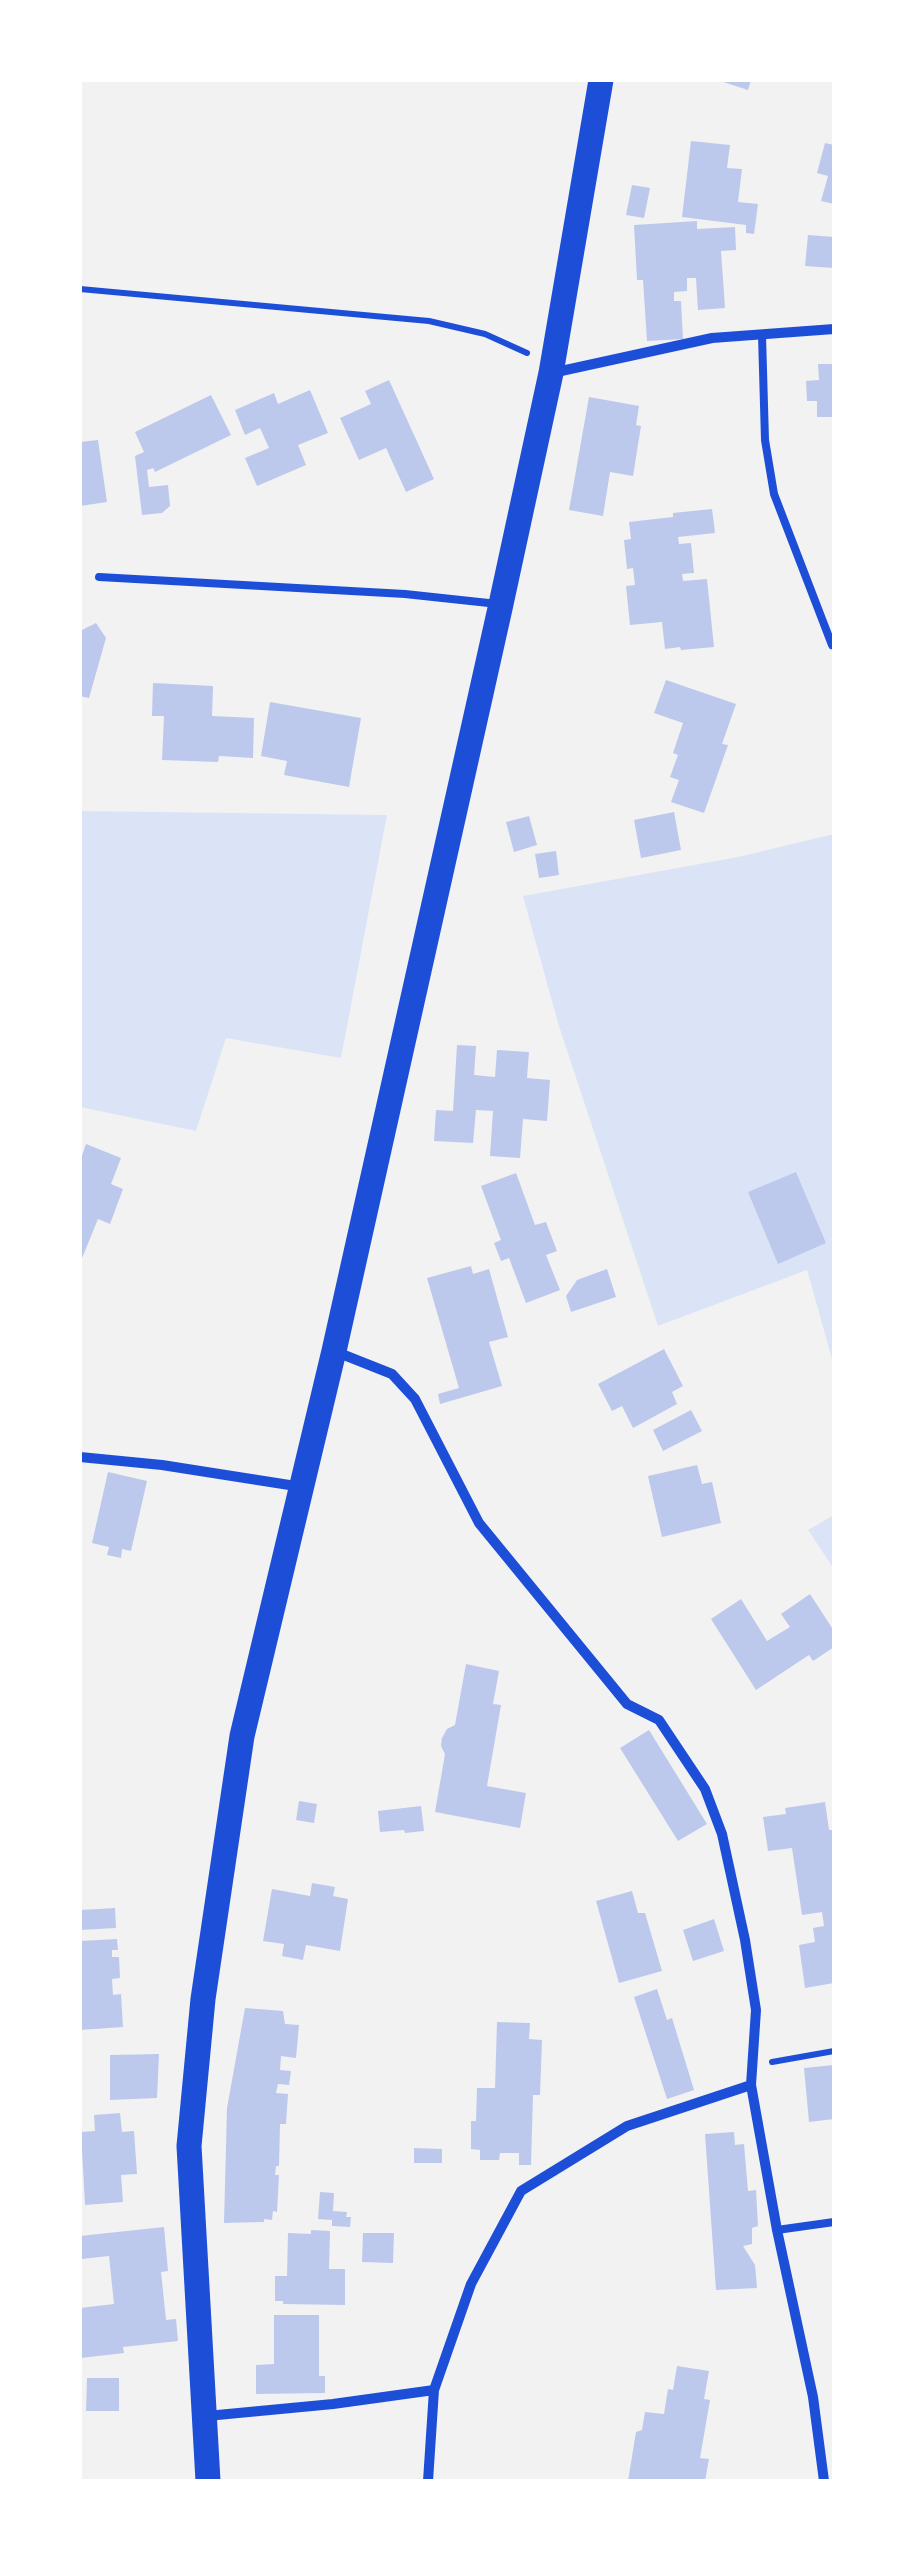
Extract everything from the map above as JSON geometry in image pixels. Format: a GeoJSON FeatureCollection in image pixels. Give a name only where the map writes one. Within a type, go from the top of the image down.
{"type":"FeatureCollection","features":[{"type":"Feature","properties":{"kind":"main road"},"geometry":{"type":"LineString","coordinates":[[208,2481],[190,2146],[204,1998],[242,1736],[334,1351],[552,369],[601,80]]}},
{"type":"Feature","properties":{"kind":"street"},"geometry":{"type":"LineString","coordinates":[[552,369],[712,338],[834,328]]}},
{"type":"Feature","properties":{"kind":"street"},"geometry":{"type":"LineString","coordinates":[[334,1351],[392,1374],[415,1399],[479,1524],[627,1704],[659,1720],[705,1789],[722,1834],[745,1940],[756,2010],[752,2085],[777,2230],[813,2397],[824,2481]]}},
{"type":"Feature","properties":{"kind":"street"},"geometry":{"type":"LineString","coordinates":[[80,1457],[162,1464],[302,1487]]}},
{"type":"Feature","properties":{"kind":"street"},"geometry":{"type":"LineString","coordinates":[[428,2481],[434,2390],[471,2284],[521,2191],[627,2126],[752,2085]]}},
{"type":"Feature","properties":{"kind":"street"},"geometry":{"type":"LineString","coordinates":[[206,2416],[434,2390]]}},
{"type":"Feature","properties":{"kind":"lane"},"geometry":{"type":"LineString","coordinates":[[762,334],[764,440],[774,494],[832,645]]}},
{"type":"Feature","properties":{"kind":"lane"},"geometry":{"type":"LineString","coordinates":[[99,577],[393,593],[501,604]]}},
{"type":"Feature","properties":{"kind":"lane"},"geometry":{"type":"LineString","coordinates":[[777,2230],[834,2222]]}},
{"type":"Feature","properties":{"kind":"path"},"geometry":{"type":"LineString","coordinates":[[80,289],[429,321],[485,334],[552,369]]}},
{"type":"Feature","properties":{"kind":"path"},"geometry":{"type":"LineString","coordinates":[[751,2065],[834,2051]]}},
{"type":"Feature","properties":{"kind":"shaded area"},"geometry":{"type":"Polygon","coordinates":[[[80,811],[387,815],[341,1058],[226,1038],[196,1131],[80,1107],[80,811]]]}},
{"type":"Feature","properties":{"kind":"shaded area"},"geometry":{"type":"Polygon","coordinates":[[[834,834],[834,1366],[807,1270],[658,1326],[558,1023],[523,896],[738,857],[834,834]]]}},
{"type":"Feature","properties":{"kind":"shaded area"},"geometry":{"type":"Polygon","coordinates":[[[834,1515],[834,1569],[808,1530],[834,1515]]]}},
{"type":"Feature","properties":{"kind":"building"},"geometry":{"type":"Polygon","coordinates":[[[717,80],[751,80],[748,90],[717,80]]]}},
{"type":"Feature","properties":{"kind":"building"},"geometry":{"type":"Polygon","coordinates":[[[691,141],[730,145],[727,168],[742,169],[738,202],[758,204],[754,234],[746,233],[746,225],[682,217],[691,141]]]}},
{"type":"Feature","properties":{"kind":"building"},"geometry":{"type":"Polygon","coordinates":[[[825,143],[834,145],[834,204],[821,201],[828,176],[817,173],[825,143]]]}},
{"type":"Feature","properties":{"kind":"building"},"geometry":{"type":"Polygon","coordinates":[[[632,185],[650,188],[644,218],[626,215],[632,185]]]}},
{"type":"Feature","properties":{"kind":"building"},"geometry":{"type":"Polygon","coordinates":[[[697,221],[697,229],[735,227],[736,250],[721,251],[725,308],[698,310],[696,278],[687,278],[687,291],[674,292],[674,301],[681,301],[683,339],[647,341],[643,280],[637,280],[634,225],[697,221]]]}},
{"type":"Feature","properties":{"kind":"building"},"geometry":{"type":"Polygon","coordinates":[[[808,235],[834,237],[834,268],[805,266],[808,235]]]}},
{"type":"Feature","properties":{"kind":"building"},"geometry":{"type":"Polygon","coordinates":[[[818,364],[834,364],[834,417],[817,417],[817,401],[807,401],[806,381],[819,380],[818,364]]]}},
{"type":"Feature","properties":{"kind":"building"},"geometry":{"type":"Polygon","coordinates":[[[389,380],[434,479],[406,492],[386,448],[359,460],[340,418],[371,404],[365,391],[389,380]]]}},
{"type":"Feature","properties":{"kind":"building"},"geometry":{"type":"Polygon","coordinates":[[[310,390],[328,433],[298,445],[306,465],[257,486],[245,458],[269,448],[260,428],[245,435],[235,410],[274,393],[278,404],[310,390]]]}},
{"type":"Feature","properties":{"kind":"building"},"geometry":{"type":"Polygon","coordinates":[[[211,395],[231,435],[155,472],[153,468],[147,470],[149,487],[168,485],[170,506],[162,513],[142,515],[135,456],[144,452],[135,432],[211,395]]]}},
{"type":"Feature","properties":{"kind":"building"},"geometry":{"type":"Polygon","coordinates":[[[589,397],[639,406],[636,425],[641,426],[633,476],[610,472],[603,516],[569,510],[589,397]]]}},
{"type":"Feature","properties":{"kind":"building"},"geometry":{"type":"Polygon","coordinates":[[[98,440],[107,502],[80,506],[80,442],[98,440]]]}},
{"type":"Feature","properties":{"kind":"building"},"geometry":{"type":"Polygon","coordinates":[[[712,509],[715,533],[678,537],[679,544],[691,543],[694,573],[682,574],[683,581],[707,579],[714,647],[665,649],[662,622],[630,625],[626,586],[635,585],[633,568],[627,569],[624,540],[631,539],[629,522],[712,509]]]}},
{"type":"Feature","properties":{"kind":"building"},"geometry":{"type":"Polygon","coordinates":[[[96,623],[106,638],[89,698],[80,696],[80,631],[96,623]]]}},
{"type":"Feature","properties":{"kind":"building"},"geometry":{"type":"Polygon","coordinates":[[[666,680],[736,704],[722,744],[728,745],[704,813],[671,802],[679,780],[670,777],[678,755],[673,753],[683,723],[654,713],[666,680]]]}},
{"type":"Feature","properties":{"kind":"building"},"geometry":{"type":"Polygon","coordinates":[[[153,683],[213,686],[212,716],[254,718],[253,758],[219,756],[218,762],[162,760],[164,716],[152,716],[153,683]]]}},
{"type":"Feature","properties":{"kind":"building"},"geometry":{"type":"Polygon","coordinates":[[[270,702],[361,718],[349,787],[284,775],[287,761],[261,756],[270,702]]]}},
{"type":"Feature","properties":{"kind":"building"},"geometry":{"type":"Polygon","coordinates":[[[674,812],[681,850],[641,858],[634,820],[674,812]]]}},
{"type":"Feature","properties":{"kind":"building"},"geometry":{"type":"Polygon","coordinates":[[[529,816],[537,845],[514,852],[506,822],[529,816]]]}},
{"type":"Feature","properties":{"kind":"building"},"geometry":{"type":"Polygon","coordinates":[[[556,851],[559,875],[539,878],[535,854],[556,851]]]}},
{"type":"Feature","properties":{"kind":"building"},"geometry":{"type":"Polygon","coordinates":[[[457,1045],[476,1046],[474,1075],[495,1077],[497,1050],[529,1052],[527,1078],[550,1080],[547,1121],[523,1119],[520,1158],[490,1156],[493,1111],[476,1110],[473,1143],[434,1141],[436,1110],[453,1111],[457,1045]]]}},
{"type":"Feature","properties":{"kind":"building"},"geometry":{"type":"Polygon","coordinates":[[[86,1144],[121,1158],[111,1184],[123,1189],[110,1224],[98,1219],[80,1263],[80,1161],[86,1144]]]}},
{"type":"Feature","properties":{"kind":"building"},"geometry":{"type":"Polygon","coordinates":[[[796,1172],[826,1243],[778,1264],[748,1192],[796,1172]]]}},
{"type":"Feature","properties":{"kind":"building"},"geometry":{"type":"Polygon","coordinates":[[[516,1173],[535,1225],[546,1222],[557,1251],[546,1255],[560,1290],[526,1303],[509,1258],[501,1261],[494,1243],[501,1240],[481,1186],[516,1173]]]}},
{"type":"Feature","properties":{"kind":"building"},"geometry":{"type":"Polygon","coordinates":[[[471,1266],[473,1274],[489,1269],[508,1337],[489,1342],[502,1386],[440,1404],[438,1394],[459,1388],[427,1278],[471,1266]]]}},
{"type":"Feature","properties":{"kind":"building"},"geometry":{"type":"Polygon","coordinates":[[[607,1269],[616,1297],[571,1312],[566,1296],[577,1280],[607,1269]]]}},
{"type":"Feature","properties":{"kind":"building"},"geometry":{"type":"Polygon","coordinates":[[[664,1349],[683,1386],[672,1392],[677,1404],[633,1428],[622,1406],[612,1411],[598,1384],[664,1349]]]}},
{"type":"Feature","properties":{"kind":"building"},"geometry":{"type":"Polygon","coordinates":[[[691,1410],[702,1431],[663,1451],[653,1430],[691,1410]]]}},
{"type":"Feature","properties":{"kind":"building"},"geometry":{"type":"Polygon","coordinates":[[[697,1465],[702,1484],[712,1482],[721,1523],[662,1537],[648,1476],[697,1465]]]}},
{"type":"Feature","properties":{"kind":"building"},"geometry":{"type":"Polygon","coordinates":[[[108,1472],[147,1481],[131,1551],[122,1549],[121,1558],[107,1555],[109,1547],[92,1543],[108,1472]]]}},
{"type":"Feature","properties":{"kind":"building"},"geometry":{"type":"Polygon","coordinates":[[[810,1594],[834,1631],[834,1647],[813,1661],[809,1655],[756,1690],[711,1619],[741,1599],[767,1641],[790,1627],[781,1614],[810,1594]]]}},
{"type":"Feature","properties":{"kind":"building"},"geometry":{"type":"Polygon","coordinates":[[[466,1664],[499,1671],[493,1704],[501,1705],[487,1786],[526,1793],[520,1828],[435,1812],[445,1754],[442,1738],[455,1725],[466,1664]]]}},
{"type":"Feature","properties":{"kind":"building"},"geometry":{"type":"Polygon","coordinates":[[[649,1730],[707,1824],[678,1841],[620,1748],[649,1730]]]}},
{"type":"Feature","properties":{"kind":"building"},"geometry":{"type":"Polygon","coordinates":[[[299,1801],[317,1804],[314,1823],[296,1820],[299,1801]]]}},
{"type":"Feature","properties":{"kind":"building"},"geometry":{"type":"Polygon","coordinates":[[[825,1802],[829,1830],[834,1830],[834,1983],[805,1988],[799,1945],[815,1942],[813,1928],[824,1926],[822,1912],[802,1915],[792,1848],[768,1851],[763,1817],[786,1814],[785,1808],[825,1802]]]}},
{"type":"Feature","properties":{"kind":"building"},"geometry":{"type":"Polygon","coordinates":[[[421,1806],[424,1831],[380,1832],[378,1811],[421,1806]]]}},
{"type":"Feature","properties":{"kind":"building"},"geometry":{"type":"Polygon","coordinates":[[[312,1883],[335,1887],[333,1896],[348,1899],[340,1951],[306,1945],[303,1960],[282,1956],[284,1944],[263,1941],[272,1889],[310,1896],[312,1883]]]}},
{"type":"Feature","properties":{"kind":"building"},"geometry":{"type":"Polygon","coordinates":[[[632,1891],[638,1913],[645,1913],[662,1971],[619,1983],[596,1901],[632,1891]]]}},
{"type":"Feature","properties":{"kind":"building"},"geometry":{"type":"Polygon","coordinates":[[[115,1908],[116,1928],[80,1930],[80,1910],[115,1908]]]}},
{"type":"Feature","properties":{"kind":"building"},"geometry":{"type":"Polygon","coordinates":[[[714,1919],[724,1951],[693,1961],[683,1930],[714,1919]]]}},
{"type":"Feature","properties":{"kind":"building"},"geometry":{"type":"Polygon","coordinates":[[[117,1939],[118,1950],[112,1950],[112,1957],[119,1957],[120,1978],[112,1979],[113,1995],[121,1994],[123,2027],[80,2030],[80,1941],[117,1939]]]}},
{"type":"Feature","properties":{"kind":"building"},"geometry":{"type":"Polygon","coordinates":[[[657,1989],[667,2020],[672,2018],[694,2090],[667,2099],[634,1997],[657,1989]]]}},
{"type":"Feature","properties":{"kind":"building"},"geometry":{"type":"Polygon","coordinates":[[[245,2008],[283,2011],[285,2024],[299,2025],[296,2058],[281,2056],[280,2070],[291,2071],[289,2085],[278,2084],[276,2093],[288,2094],[286,2124],[280,2124],[279,2166],[275,2175],[279,2175],[277,2212],[273,2211],[272,2220],[264,2222],[224,2223],[227,2108],[245,2008]]]}},
{"type":"Feature","properties":{"kind":"building"},"geometry":{"type":"Polygon","coordinates":[[[497,2022],[530,2023],[529,2039],[542,2040],[540,2095],[533,2095],[531,2165],[519,2165],[519,2153],[500,2153],[499,2160],[480,2160],[480,2150],[471,2149],[477,2088],[495,2088],[497,2022]]]}},
{"type":"Feature","properties":{"kind":"building"},"geometry":{"type":"Polygon","coordinates":[[[159,2054],[157,2098],[110,2100],[110,2055],[159,2054]]]}},
{"type":"Feature","properties":{"kind":"building"},"geometry":{"type":"Polygon","coordinates":[[[834,2065],[834,2119],[809,2122],[804,2068],[834,2065]]]}},
{"type":"Feature","properties":{"kind":"building"},"geometry":{"type":"Polygon","coordinates":[[[120,2113],[122,2132],[134,2131],[137,2174],[121,2175],[123,2202],[85,2205],[81,2132],[95,2131],[94,2115],[120,2113]]]}},
{"type":"Feature","properties":{"kind":"building"},"geometry":{"type":"Polygon","coordinates":[[[734,2132],[735,2145],[744,2144],[748,2191],[756,2190],[758,2226],[752,2228],[752,2244],[743,2246],[755,2265],[757,2288],[716,2290],[705,2134],[734,2132]]]}},
{"type":"Feature","properties":{"kind":"building"},"geometry":{"type":"Polygon","coordinates":[[[414,2148],[442,2149],[442,2163],[414,2163],[414,2148]]]}},
{"type":"Feature","properties":{"kind":"building"},"geometry":{"type":"Polygon","coordinates":[[[320,2192],[334,2193],[333,2211],[347,2212],[350,2227],[332,2226],[332,2220],[318,2219],[320,2192]]]}},
{"type":"Feature","properties":{"kind":"building"},"geometry":{"type":"Polygon","coordinates":[[[164,2227],[168,2271],[161,2272],[166,2320],[176,2319],[178,2341],[123,2347],[124,2353],[81,2358],[80,2308],[114,2304],[109,2256],[82,2259],[80,2236],[164,2227]]]}},
{"type":"Feature","properties":{"kind":"building"},"geometry":{"type":"Polygon","coordinates":[[[311,2230],[330,2231],[329,2269],[345,2269],[345,2305],[275,2301],[275,2276],[287,2276],[288,2233],[311,2234],[311,2230]]]}},
{"type":"Feature","properties":{"kind":"building"},"geometry":{"type":"Polygon","coordinates":[[[363,2233],[394,2233],[393,2263],[362,2262],[363,2233]]]}},
{"type":"Feature","properties":{"kind":"building"},"geometry":{"type":"Polygon","coordinates":[[[274,2315],[319,2315],[319,2376],[325,2376],[325,2393],[256,2394],[256,2365],[274,2364],[274,2315]]]}},
{"type":"Feature","properties":{"kind":"building"},"geometry":{"type":"Polygon","coordinates":[[[677,2366],[709,2371],[704,2399],[710,2400],[700,2458],[709,2459],[705,2481],[628,2481],[636,2432],[642,2430],[645,2412],[664,2414],[677,2366]]]}},
{"type":"Feature","properties":{"kind":"building"},"geometry":{"type":"Polygon","coordinates":[[[87,2378],[119,2378],[119,2411],[86,2411],[87,2378]]]}}]}
